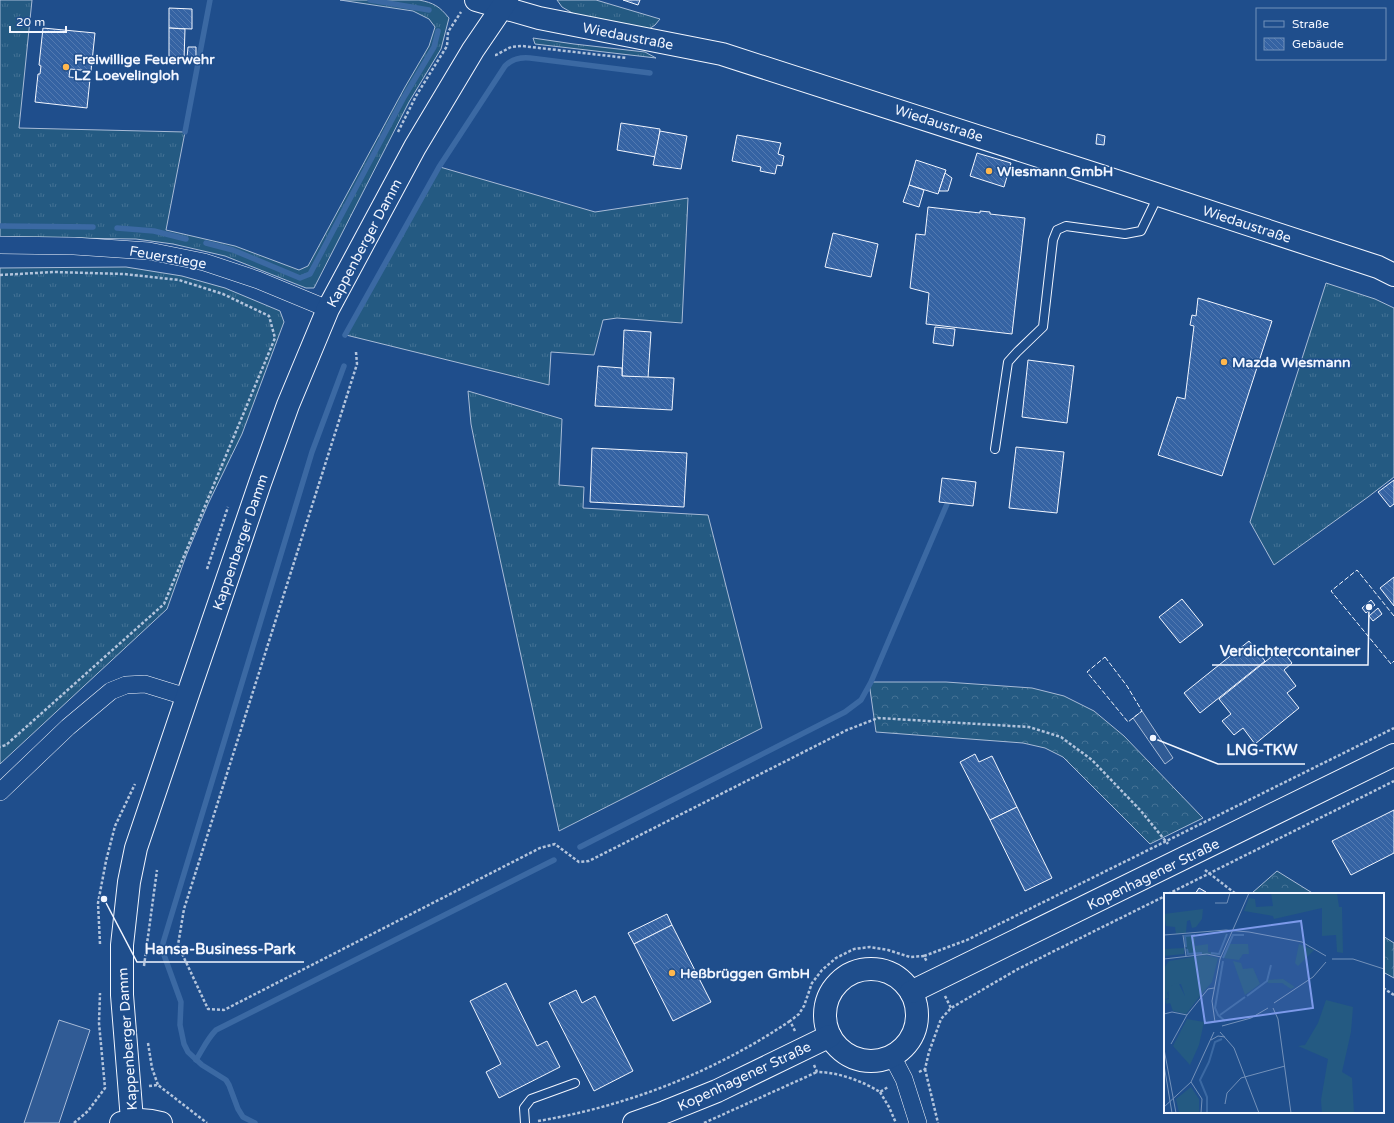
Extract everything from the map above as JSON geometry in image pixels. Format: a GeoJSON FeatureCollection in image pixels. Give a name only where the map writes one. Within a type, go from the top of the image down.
{"type":"FeatureCollection","features":[{"type":"Feature","properties":{"kind":"main road","name":"Wiedaustraße"},"geometry":{"type":"LineString","coordinates":[[470,3],[504,4],[538,18],[722,54],[1378,267],[1394,275]]}},
{"type":"Feature","properties":{"kind":"main road","name":"Kappenberger Damm"},"geometry":{"type":"LineString","coordinates":[[127,1121],[130,1088],[122,995],[122,945],[129,882],[136,848],[187,696],[288,405],[328,309],[415,147],[473,50],[504,4]]}},
{"type":"Feature","properties":{"kind":"main road","name":"Kopenhagener Straße"},"geometry":{"type":"LineString","coordinates":[[911,992],[1394,755]]}},
{"type":"Feature","properties":{"kind":"main road"},"geometry":{"type":"LineString","coordinates":[[872,969],[885,971],[897,977],[911,992],[915,1001],[917,1013],[916,1027],[911,1038],[902,1049],[892,1056],[878,1061],[863,1060],[849,1055],[838,1047],[830,1036],[826,1020],[826,1005],[833,990],[843,979],[857,971],[872,969]]}},
{"type":"Feature","properties":{"kind":"main road","name":"Kopenhagener Straße"},"geometry":{"type":"LineString","coordinates":[[634,1123],[717,1091],[830,1036]]}},
{"type":"Feature","properties":{"kind":"main road"},"geometry":{"type":"LineString","coordinates":[[127,1121],[154,1121],[161,1123]]}},
{"type":"Feature","properties":{"kind":"street","name":"Feuerstiege"},"geometry":{"type":"LineString","coordinates":[[0,245],[74,246],[150,251],[204,262],[258,280],[328,309]]}},
{"type":"Feature","properties":{"kind":"street"},"geometry":{"type":"LineString","coordinates":[[0,792],[68,727],[111,691],[126,684],[144,684],[187,696]]}},
{"type":"Feature","properties":{"kind":"street"},"geometry":{"type":"LineString","coordinates":[[892,1056],[904,1079],[918,1123]]}},
{"type":"Feature","properties":{"kind":"lane"},"geometry":{"type":"LineString","coordinates":[[995,449],[1008,362],[1016,352],[1043,327],[1053,240],[1057,230],[1066,226],[1125,234],[1141,231],[1159,195]]}},
{"type":"Feature","properties":{"kind":"lane"},"geometry":{"type":"LineString","coordinates":[[526,1123],[524,1108],[531,1099],[575,1083]]}},
{"type":"Feature","properties":{"kind":"path"},"geometry":{"type":"LineString","coordinates":[[470,3],[448,32],[447,46],[496,55],[511,47],[522,46],[629,58]]}},
{"type":"Feature","properties":{"kind":"path"},"geometry":{"type":"LineString","coordinates":[[0,275],[54,272],[124,274],[179,280],[223,294],[269,316],[275,338],[164,604],[6,745],[0,747]]}},
{"type":"Feature","properties":{"kind":"path"},"geometry":{"type":"LineString","coordinates":[[356,352],[357,364],[184,909],[178,945],[208,1009],[224,1010],[540,848],[555,844],[579,862],[589,861],[847,730],[878,718],[1029,727],[1061,737],[1092,760],[1141,811],[1164,841],[1185,858],[1210,873],[1235,893]]}},
{"type":"Feature","properties":{"kind":"path"},"geometry":{"type":"LineString","coordinates":[[535,1122],[562,1117],[621,1102],[691,1076],[743,1050],[799,1014],[804,1006],[812,983],[822,970],[836,958],[854,949],[870,947],[910,956],[924,956],[967,940],[1394,728]]}},
{"type":"Feature","properties":{"kind":"path"},"geometry":{"type":"LineString","coordinates":[[1170,893],[1394,781]]}},
{"type":"Feature","properties":{"kind":"path"},"geometry":{"type":"LineString","coordinates":[[143,973],[157,870]]}},
{"type":"Feature","properties":{"kind":"path"},"geometry":{"type":"LineString","coordinates":[[938,1123],[925,1069],[929,1052],[941,1019],[951,1008],[1018,969],[1164,896]]}},
{"type":"Feature","properties":{"kind":"path"},"geometry":{"type":"LineString","coordinates":[[924,956],[951,1008]]}},
{"type":"Feature","properties":{"kind":"path"},"geometry":{"type":"LineString","coordinates":[[1384,989],[1394,995]]}},
{"type":"Feature","properties":{"kind":"path"},"geometry":{"type":"LineString","coordinates":[[790,1021],[817,1072]]}},
{"type":"Feature","properties":{"kind":"path"},"geometry":{"type":"LineString","coordinates":[[148,1040],[152,1068],[158,1085],[207,1123]]}},
{"type":"Feature","properties":{"kind":"path"},"geometry":{"type":"LineString","coordinates":[[880,1092],[925,1069]]}},
{"type":"Feature","properties":{"kind":"path"},"geometry":{"type":"LineString","coordinates":[[704,1123],[817,1072],[828,1072],[868,1085],[880,1092],[896,1123]]}},
{"type":"Feature","properties":{"kind":"path"},"geometry":{"type":"LineString","coordinates":[[74,1123],[88,1111],[104,1088],[113,1090],[158,1085]]}},
{"type":"Feature","properties":{"kind":"green space"},"geometry":{"type":"Polygon","coordinates":[[[0,0],[32,0],[19,128],[185,132],[166,230],[235,246],[299,270],[308,266],[405,87],[429,46],[435,27],[429,19],[413,11],[340,0],[419,0],[429,2],[436,6],[449,18],[441,49],[409,102],[314,288],[306,288],[225,256],[173,244],[136,239],[0,237],[0,0]]]}},
{"type":"Feature","properties":{"kind":"green space"},"geometry":{"type":"Polygon","coordinates":[[[557,0],[596,0],[660,19],[649,29],[574,14],[562,7],[557,0]]]}},
{"type":"Feature","properties":{"kind":"green space"},"geometry":{"type":"Polygon","coordinates":[[[533,38],[645,52],[656,58],[535,44],[533,38]]]}},
{"type":"Feature","properties":{"kind":"green space"},"geometry":{"type":"Polygon","coordinates":[[[440,167],[595,212],[688,198],[682,323],[617,318],[603,320],[594,355],[551,352],[549,385],[346,335],[440,167]]]}},
{"type":"Feature","properties":{"kind":"green space"},"geometry":{"type":"Polygon","coordinates":[[[126,267],[182,276],[225,288],[280,311],[284,322],[242,434],[208,504],[186,556],[167,609],[0,764],[0,268],[126,267]]]}},
{"type":"Feature","properties":{"kind":"green space"},"geometry":{"type":"Polygon","coordinates":[[[1326,283],[1375,299],[1394,308],[1394,477],[1274,565],[1250,522],[1326,283]]]}},
{"type":"Feature","properties":{"kind":"green space"},"geometry":{"type":"Polygon","coordinates":[[[468,391],[562,419],[559,485],[584,487],[583,508],[708,515],[762,728],[559,831],[475,444],[471,424],[468,391]]]}},
{"type":"Feature","properties":{"kind":"green space"},"geometry":{"type":"Polygon","coordinates":[[[869,682],[946,682],[1032,688],[1064,696],[1094,711],[1124,736],[1203,818],[1150,844],[1063,757],[1045,748],[1023,743],[876,732],[869,682]]]}},
{"type":"Feature","properties":{"kind":"green space"},"geometry":{"type":"Polygon","coordinates":[[[1277,871],[1312,893],[1252,893],[1277,871]]]}},
{"type":"Feature","properties":{"kind":"green space"},"geometry":{"type":"Polygon","coordinates":[[[1384,937],[1394,943],[1394,978],[1384,973],[1384,937]]]}},
{"type":"Feature","properties":{"kind":"shaded area"},"geometry":{"type":"Polygon","coordinates":[[[1142,711],[1173,758],[1165,764],[1133,718],[1142,711]]]}},
{"type":"Feature","properties":{"kind":"shaded area"},"geometry":{"type":"Polygon","coordinates":[[[59,1020],[90,1030],[59,1123],[24,1123],[59,1020]]]}},
{"type":"Feature","properties":{"kind":"building"},"geometry":{"type":"Polygon","coordinates":[[[623,0],[640,0],[638,5],[623,0]]]}},
{"type":"Feature","properties":{"kind":"building"},"geometry":{"type":"Polygon","coordinates":[[[169,8],[192,9],[192,29],[169,28],[169,8]]]}},
{"type":"Feature","properties":{"kind":"building","name":"Freiwillige Feuerwehr LZ Loevelingloh"},"geometry":{"type":"Polygon","coordinates":[[[43,28],[95,33],[91,71],[70,69],[69,77],[90,79],[87,108],[35,102],[38,74],[40,74],[41,66],[39,65],[43,28]]]}},
{"type":"Feature","properties":{"kind":"building"},"geometry":{"type":"Polygon","coordinates":[[[169,28],[185,29],[184,60],[169,59],[169,28]]]}},
{"type":"Feature","properties":{"kind":"building"},"geometry":{"type":"Polygon","coordinates":[[[188,47],[196,47],[196,58],[187,58],[188,47]]]}},
{"type":"Feature","properties":{"kind":"building"},"geometry":{"type":"Polygon","coordinates":[[[621,123],[660,129],[656,157],[617,150],[621,123]]]}},
{"type":"Feature","properties":{"kind":"building"},"geometry":{"type":"Polygon","coordinates":[[[660,131],[687,136],[681,169],[653,165],[660,131]]]}},
{"type":"Feature","properties":{"kind":"building"},"geometry":{"type":"Polygon","coordinates":[[[1097,134],[1105,136],[1104,145],[1096,144],[1097,134]]]}},
{"type":"Feature","properties":{"kind":"building"},"geometry":{"type":"Polygon","coordinates":[[[737,135],[781,143],[778,154],[784,156],[782,166],[777,165],[775,174],[760,171],[761,167],[732,161],[737,135]]]}},
{"type":"Feature","properties":{"kind":"building"},"geometry":{"type":"Polygon","coordinates":[[[977,153],[1011,163],[1004,187],[970,176],[977,153]]]}},
{"type":"Feature","properties":{"kind":"building"},"geometry":{"type":"Polygon","coordinates":[[[916,160],[946,170],[938,194],[909,185],[916,160]]]}},
{"type":"Feature","properties":{"kind":"building"},"geometry":{"type":"Polygon","coordinates":[[[945,173],[952,178],[948,191],[939,191],[945,173]]]}},
{"type":"Feature","properties":{"kind":"building"},"geometry":{"type":"Polygon","coordinates":[[[909,185],[924,190],[919,207],[903,202],[909,185]]]}},
{"type":"Feature","properties":{"kind":"building"},"geometry":{"type":"Polygon","coordinates":[[[928,207],[980,213],[980,211],[990,212],[990,214],[1025,218],[1012,334],[926,324],[929,293],[910,288],[916,234],[925,235],[928,207]]]}},
{"type":"Feature","properties":{"kind":"building"},"geometry":{"type":"Polygon","coordinates":[[[833,233],[878,244],[871,277],[825,267],[833,233]]]}},
{"type":"Feature","properties":{"kind":"building","name":"Mazda Wiesmann"},"geometry":{"type":"Polygon","coordinates":[[[1198,298],[1272,321],[1222,476],[1158,455],[1177,397],[1185,399],[1194,326],[1190,325],[1192,315],[1196,316],[1198,298]]]}},
{"type":"Feature","properties":{"kind":"building"},"geometry":{"type":"Polygon","coordinates":[[[935,327],[955,329],[953,346],[933,343],[935,327]]]}},
{"type":"Feature","properties":{"kind":"building"},"geometry":{"type":"Polygon","coordinates":[[[624,330],[651,332],[648,378],[622,376],[624,330]]]}},
{"type":"Feature","properties":{"kind":"building"},"geometry":{"type":"Polygon","coordinates":[[[1028,360],[1074,366],[1067,423],[1022,417],[1028,360]]]}},
{"type":"Feature","properties":{"kind":"building"},"geometry":{"type":"Polygon","coordinates":[[[598,366],[622,368],[622,376],[674,378],[672,410],[595,406],[598,366]]]}},
{"type":"Feature","properties":{"kind":"building"},"geometry":{"type":"Polygon","coordinates":[[[1016,447],[1064,452],[1057,513],[1009,508],[1016,447]]]}},
{"type":"Feature","properties":{"kind":"building"},"geometry":{"type":"Polygon","coordinates":[[[592,448],[687,453],[684,507],[590,502],[592,448]]]}},
{"type":"Feature","properties":{"kind":"building"},"geometry":{"type":"Polygon","coordinates":[[[942,478],[976,482],[973,506],[939,502],[942,478]]]}},
{"type":"Feature","properties":{"kind":"building"},"geometry":{"type":"Polygon","coordinates":[[[1394,480],[1394,504],[1390,507],[1378,492],[1394,480]]]}},
{"type":"Feature","properties":{"kind":"building"},"geometry":{"type":"Polygon","coordinates":[[[1394,577],[1394,606],[1380,588],[1394,577]]]}},
{"type":"Feature","properties":{"kind":"building"},"geometry":{"type":"Polygon","coordinates":[[[1182,599],[1203,625],[1180,643],[1159,617],[1182,599]]]}},
{"type":"Feature","properties":{"kind":"building"},"geometry":{"type":"Polygon","coordinates":[[[1371,600],[1375,605],[1366,613],[1362,608],[1371,600]]]}},
{"type":"Feature","properties":{"kind":"building"},"geometry":{"type":"Polygon","coordinates":[[[1378,608],[1382,614],[1373,621],[1369,616],[1378,608]]]}},
{"type":"Feature","properties":{"kind":"building"},"geometry":{"type":"Polygon","coordinates":[[[1249,641],[1265,661],[1200,713],[1184,693],[1249,641]]]}},
{"type":"Feature","properties":{"kind":"building"},"geometry":{"type":"Polygon","coordinates":[[[1281,649],[1292,663],[1284,670],[1296,686],[1287,693],[1299,708],[1255,744],[1243,728],[1234,735],[1222,721],[1231,714],[1219,699],[1281,649]]]}},
{"type":"Feature","properties":{"kind":"building"},"geometry":{"type":"Polygon","coordinates":[[[975,754],[979,762],[992,756],[1017,807],[990,820],[960,762],[975,754]]]}},
{"type":"Feature","properties":{"kind":"building"},"geometry":{"type":"Polygon","coordinates":[[[1017,807],[1052,878],[1025,891],[990,820],[1017,807]]]}},
{"type":"Feature","properties":{"kind":"building"},"geometry":{"type":"Polygon","coordinates":[[[1394,810],[1394,853],[1351,875],[1332,841],[1394,810]]]}},
{"type":"Feature","properties":{"kind":"building"},"geometry":{"type":"Polygon","coordinates":[[[1199,888],[1206,892],[1205,893],[1196,893],[1199,888]]]}},
{"type":"Feature","properties":{"kind":"building"},"geometry":{"type":"Polygon","coordinates":[[[667,914],[672,925],[634,944],[628,933],[667,914]]]}},
{"type":"Feature","properties":{"kind":"building","name":"Heßbrüggen GmbH"},"geometry":{"type":"Polygon","coordinates":[[[672,925],[711,1002],[673,1021],[634,944],[672,925]]]}},
{"type":"Feature","properties":{"kind":"building"},"geometry":{"type":"Polygon","coordinates":[[[506,983],[537,1046],[547,1041],[560,1067],[499,1098],[486,1072],[501,1064],[470,1001],[506,983]]]}},
{"type":"Feature","properties":{"kind":"building"},"geometry":{"type":"Polygon","coordinates":[[[576,990],[582,1003],[595,996],[633,1071],[594,1091],[549,1003],[576,990]]]}},
{"type":"Feature","properties":{"kind":"waterway"},"geometry":{"type":"LineString","coordinates":[[185,132],[210,0]]}},
{"type":"Feature","properties":{"kind":"waterway"},"geometry":{"type":"LineString","coordinates":[[370,0],[429,10]]}},
{"type":"Feature","properties":{"kind":"waterway"},"geometry":{"type":"LineString","coordinates":[[206,243],[233,250],[300,278],[310,274],[404,97],[434,47],[438,31]]}},
{"type":"Feature","properties":{"kind":"waterway"},"geometry":{"type":"LineString","coordinates":[[345,335],[439,167],[505,66],[516,59],[530,58],[650,73]]}},
{"type":"Feature","properties":{"kind":"waterway"},"geometry":{"type":"LineString","coordinates":[[0,226],[93,227]]}},
{"type":"Feature","properties":{"kind":"waterway"},"geometry":{"type":"LineString","coordinates":[[117,228],[154,231],[186,239]]}},
{"type":"Feature","properties":{"kind":"waterway"},"geometry":{"type":"LineString","coordinates":[[255,1123],[243,1117],[238,1109],[226,1080],[202,1065],[188,1052],[184,1044],[180,1025],[181,1002],[164,955],[163,943],[312,452],[344,366]]}},
{"type":"Feature","properties":{"kind":"waterway"},"geometry":{"type":"LineString","coordinates":[[580,847],[845,712],[861,700],[871,682],[947,504]]}},
{"type":"Feature","properties":{"kind":"waterway"},"geometry":{"type":"LineString","coordinates":[[196,1060],[216,1030],[554,860]]}},
{"type":"Feature","properties":{"kind":"fence"},"geometry":{"type":"LineString","coordinates":[[1394,616],[1357,570],[1331,591],[1391,664],[1394,661]]}},
{"type":"Feature","properties":{"kind":"fence"},"geometry":{"type":"LineString","coordinates":[[1105,657],[1127,686],[1142,711],[1128,722],[1087,672],[1105,657]]}},
{"type":"Feature","properties":{"kind":"place","name":"Freiwillige Feuerwehr LZ Loevelingloh"},"geometry":{"type":"Point","coordinates":[66,67]}},
{"type":"Feature","properties":{"kind":"place","name":"Wiesmann GmbH"},"geometry":{"type":"Point","coordinates":[989,171]}},
{"type":"Feature","properties":{"kind":"place","name":"Mazda Wiesmann"},"geometry":{"type":"Point","coordinates":[1224,362]}},
{"type":"Feature","properties":{"kind":"place","name":"Verdichtercontainer"},"geometry":{"type":"Point","coordinates":[1369,607]}},
{"type":"Feature","properties":{"kind":"place","name":"LNG-TKW"},"geometry":{"type":"Point","coordinates":[1153,738]}},
{"type":"Feature","properties":{"kind":"place","name":"Hansa-Business-Park"},"geometry":{"type":"Point","coordinates":[104,899]}},
{"type":"Feature","properties":{"kind":"place","name":"Heßbrüggen GmbH"},"geometry":{"type":"Point","coordinates":[672,973]}}]}
